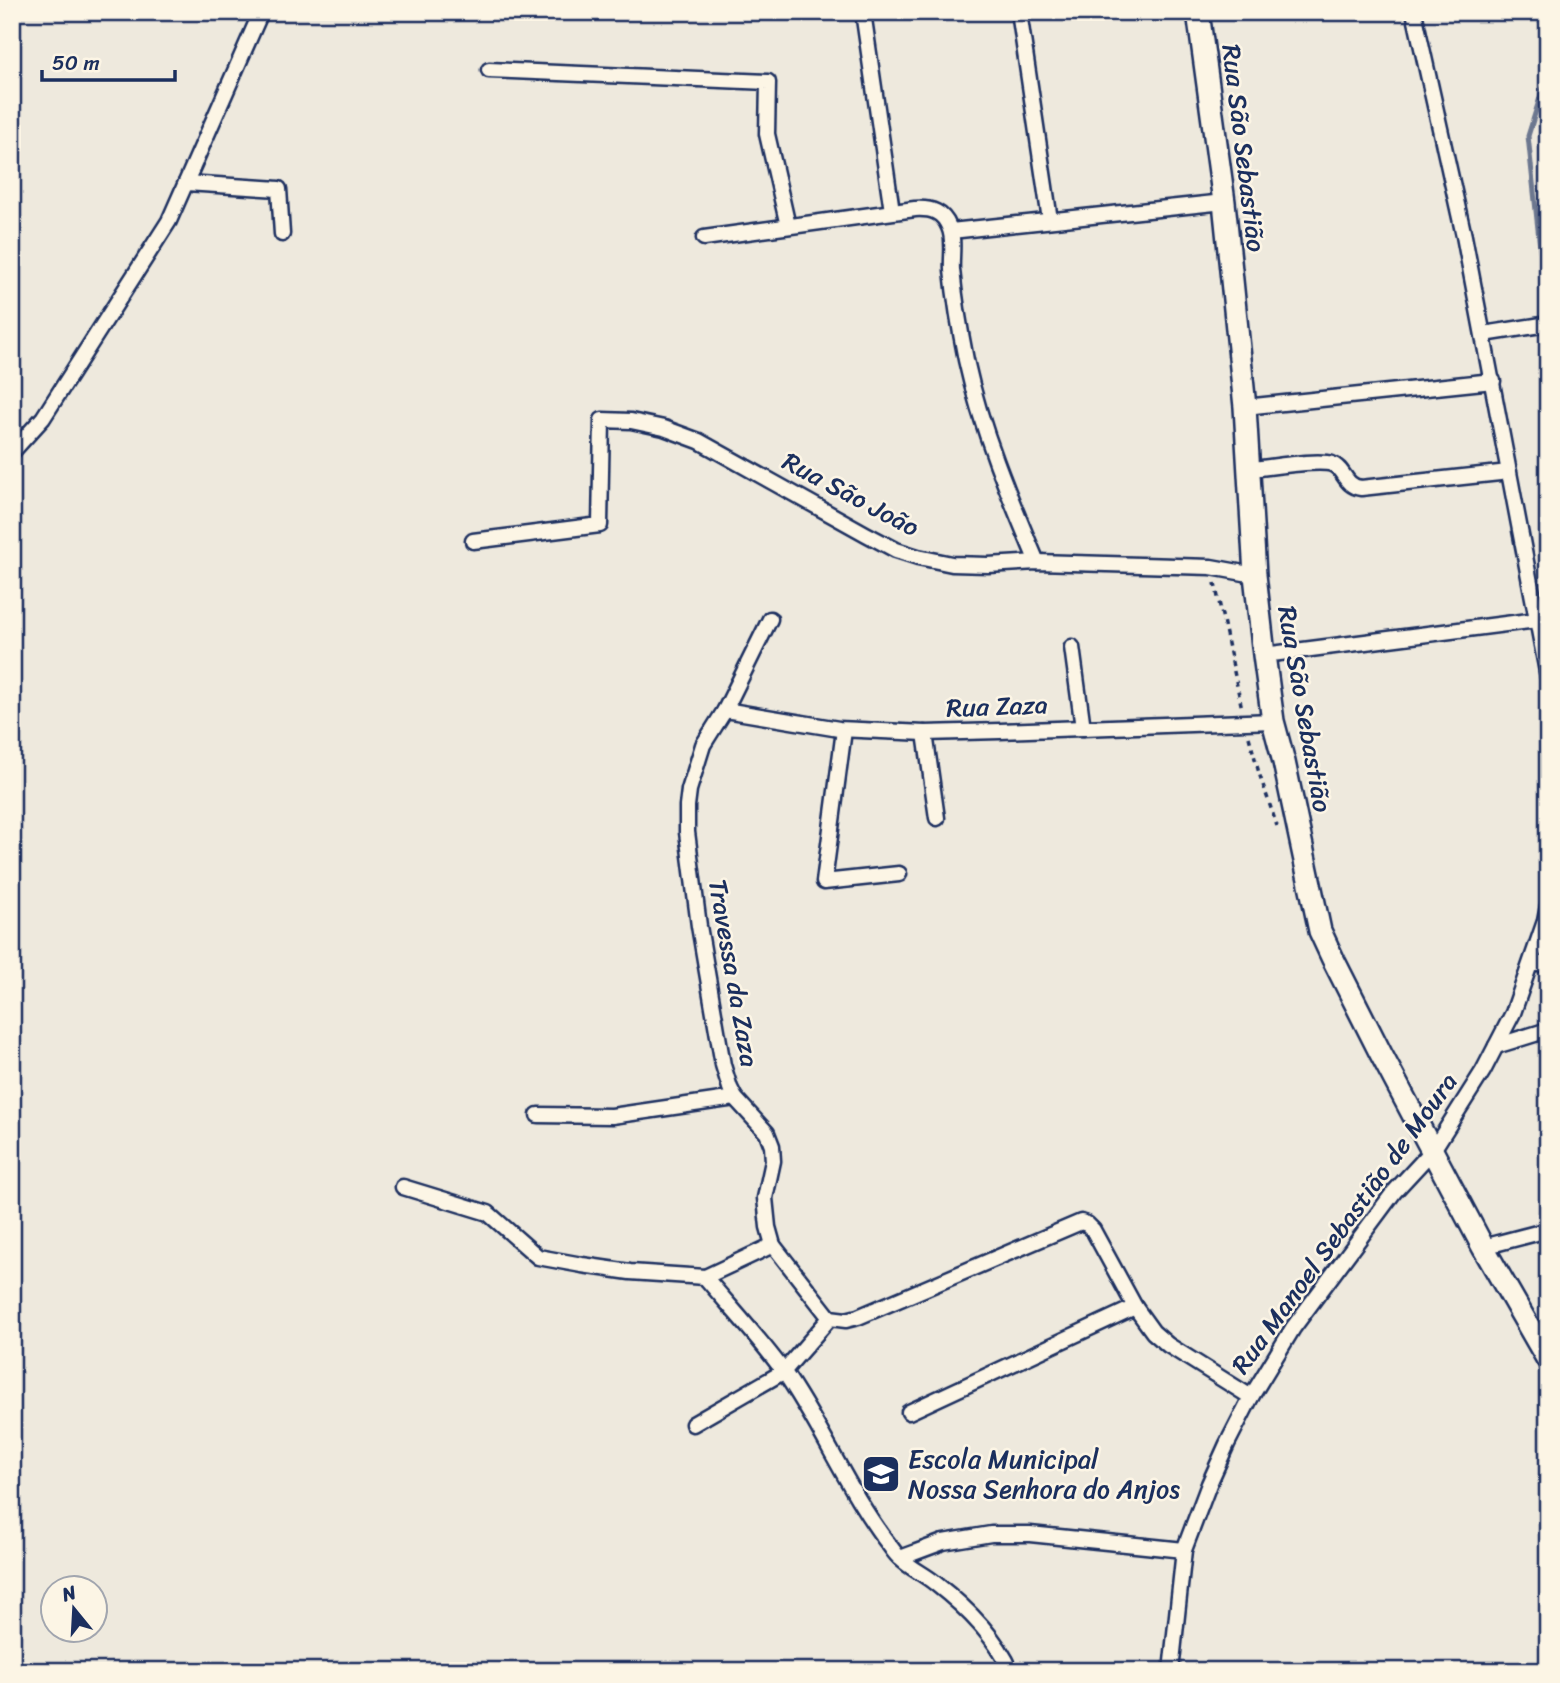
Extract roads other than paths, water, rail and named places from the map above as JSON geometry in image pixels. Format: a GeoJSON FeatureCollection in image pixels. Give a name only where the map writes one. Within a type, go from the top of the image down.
{"type":"FeatureCollection","features":[{"type":"Feature","properties":{"kind":"street"},"geometry":{"type":"LineString","coordinates":[[12,452],[43,418],[169,221],[261,12]]}},
{"type":"Feature","properties":{"kind":"street"},"geometry":{"type":"LineString","coordinates":[[863,12],[891,211]]}},
{"type":"Feature","properties":{"kind":"street"},"geometry":{"type":"LineString","coordinates":[[1019,12],[1050,220]]}},
{"type":"Feature","properties":{"kind":"street","name":"Rua São Sebastião"},"geometry":{"type":"LineString","coordinates":[[1198,12],[1224,202],[1245,407],[1255,575],[1264,654],[1273,721],[1320,931],[1483,1247],[1548,1360]]}},
{"type":"Feature","properties":{"kind":"street"},"geometry":{"type":"LineString","coordinates":[[1413,12],[1484,334],[1548,677]]}},
{"type":"Feature","properties":{"kind":"street"},"geometry":{"type":"LineString","coordinates":[[489,70],[768,82],[767,134],[788,226]]}},
{"type":"Feature","properties":{"kind":"street"},"geometry":{"type":"LineString","coordinates":[[186,183],[279,189],[282,233]]}},
{"type":"Feature","properties":{"kind":"street"},"geometry":{"type":"LineString","coordinates":[[951,231],[1224,202]]}},
{"type":"Feature","properties":{"kind":"street"},"geometry":{"type":"LineString","coordinates":[[704,239],[922,208],[934,210],[944,217],[951,231],[956,304],[978,407],[1037,562]]}},
{"type":"Feature","properties":{"kind":"street"},"geometry":{"type":"LineString","coordinates":[[1484,334],[1548,324]]}},
{"type":"Feature","properties":{"kind":"street"},"geometry":{"type":"LineString","coordinates":[[1245,407],[1493,381]]}},
{"type":"Feature","properties":{"kind":"street","name":"Rua São João"},"geometry":{"type":"LineString","coordinates":[[473,541],[600,525],[602,420],[631,421],[664,428],[699,441],[896,550],[918,557],[952,564],[1037,562],[1211,567],[1255,575]]}},
{"type":"Feature","properties":{"kind":"street"},"geometry":{"type":"LineString","coordinates":[[1249,469],[1328,463],[1337,467],[1352,486],[1361,488],[1509,472]]}},
{"type":"Feature","properties":{"kind":"street","name":"Travessa da Zaza"},"geometry":{"type":"LineString","coordinates":[[770,619],[724,710],[703,745],[689,790],[688,832],[697,913],[716,1033],[727,1079],[735,1098],[764,1129],[772,1146],[765,1206],[773,1245],[830,1318]]}},
{"type":"Feature","properties":{"kind":"street"},"geometry":{"type":"LineString","coordinates":[[1264,654],[1537,620]]}},
{"type":"Feature","properties":{"kind":"street"},"geometry":{"type":"LineString","coordinates":[[1072,647],[1083,728]]}},
{"type":"Feature","properties":{"kind":"street","name":"Rua Zaza"},"geometry":{"type":"LineString","coordinates":[[724,710],[844,730],[925,733],[1273,721]]}},
{"type":"Feature","properties":{"kind":"street"},"geometry":{"type":"LineString","coordinates":[[844,730],[824,882],[899,874]]}},
{"type":"Feature","properties":{"kind":"street"},"geometry":{"type":"LineString","coordinates":[[925,733],[937,818]]}},
{"type":"Feature","properties":{"kind":"street","name":"Rua Manoel Sebastião de Moura"},"geometry":{"type":"LineString","coordinates":[[1171,1671],[1184,1550],[1227,1444],[1251,1397],[1293,1328],[1394,1192],[1433,1150],[1496,1046],[1513,1013],[1548,906]]}},
{"type":"Feature","properties":{"kind":"street"},"geometry":{"type":"LineString","coordinates":[[1531,964],[1548,964]]}},
{"type":"Feature","properties":{"kind":"street"},"geometry":{"type":"LineString","coordinates":[[1496,1046],[1548,1030]]}},
{"type":"Feature","properties":{"kind":"street"},"geometry":{"type":"LineString","coordinates":[[538,1115],[612,1116],[735,1098]]}},
{"type":"Feature","properties":{"kind":"street"},"geometry":{"type":"LineString","coordinates":[[403,1186],[488,1213],[538,1257],[629,1272],[705,1278],[773,1245]]}},
{"type":"Feature","properties":{"kind":"street"},"geometry":{"type":"LineString","coordinates":[[693,1424],[783,1372],[830,1318],[846,1320],[858,1317],[1081,1223],[1091,1227],[1135,1307],[1153,1332],[1168,1345],[1251,1397]]}},
{"type":"Feature","properties":{"kind":"street"},"geometry":{"type":"LineString","coordinates":[[1483,1247],[1548,1230]]}},
{"type":"Feature","properties":{"kind":"street"},"geometry":{"type":"LineString","coordinates":[[705,1278],[783,1372],[816,1423],[860,1503],[900,1558],[962,1605],[993,1640],[1012,1671]]}},
{"type":"Feature","properties":{"kind":"street"},"geometry":{"type":"LineString","coordinates":[[909,1412],[1135,1307]]}},
{"type":"Feature","properties":{"kind":"street"},"geometry":{"type":"LineString","coordinates":[[900,1558],[943,1542],[991,1534],[1043,1535],[1184,1550]]}},
{"type":"Feature","properties":{"kind":"waterway"},"geometry":{"type":"LineString","coordinates":[[1543,276],[1528,136],[1548,72]]}},
{"type":"Feature","properties":{"kind":"place","name":"Escola Municipal Nossa Senhora do Anjos"},"geometry":{"type":"Point","coordinates":[881,1474]}}]}
